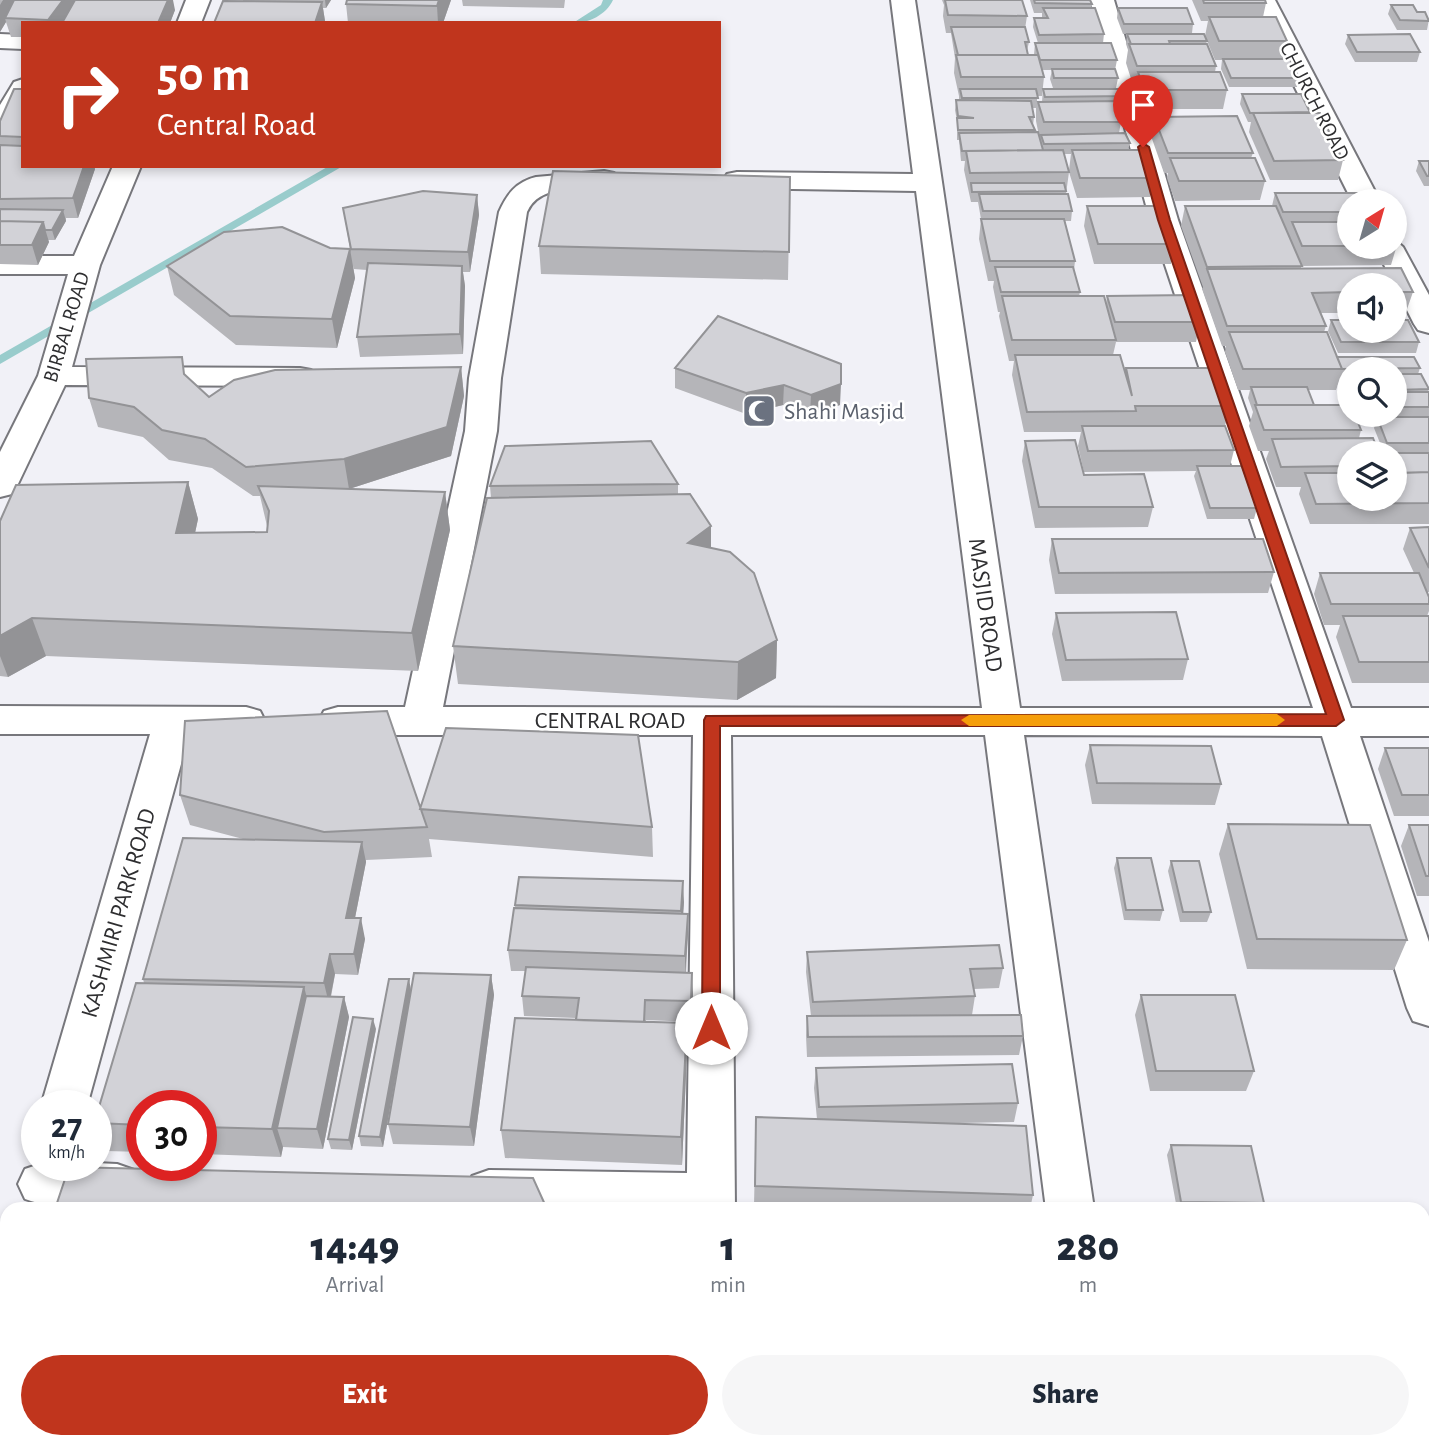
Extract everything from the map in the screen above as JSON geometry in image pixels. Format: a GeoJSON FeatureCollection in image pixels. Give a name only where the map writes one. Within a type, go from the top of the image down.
{"type":"FeatureCollection","features":[{"type":"Feature","properties":{"kind":"street"},"geometry":{"type":"LineString","coordinates":[[189,21],[198,0]]}},
{"type":"Feature","properties":{"kind":"street","name":"MASJID ROAD"},"geometry":{"type":"LineString","coordinates":[[903,0],[1068,1202]]}},
{"type":"Feature","properties":{"kind":"street"},"geometry":{"type":"LineString","coordinates":[[1102,0],[1164,220],[1336,720],[1429,1008]]}},
{"type":"Feature","properties":{"kind":"street","name":"CHURCH ROAD"},"geometry":{"type":"LineString","coordinates":[[1264,0],[1360,189]]}},
{"type":"Feature","properties":{"kind":"street"},"geometry":{"type":"LineString","coordinates":[[0,41],[21,42]]}},
{"type":"Feature","properties":{"kind":"street"},"geometry":{"type":"LineString","coordinates":[[0,128],[21,91]]}},
{"type":"Feature","properties":{"kind":"street","name":"BIRBAL ROAD"},"geometry":{"type":"LineString","coordinates":[[0,486],[57,364],[85,265],[126,168]]}},
{"type":"Feature","properties":{"kind":"street"},"geometry":{"type":"LineString","coordinates":[[421,721],[481,432],[472,378],[513,212],[520,196],[536,185],[634,178]]}},
{"type":"Feature","properties":{"kind":"street"},"geometry":{"type":"LineString","coordinates":[[704,180],[928,183]]}},
{"type":"Feature","properties":{"kind":"street"},"geometry":{"type":"LineString","coordinates":[[1395,259],[1429,324]]}},
{"type":"Feature","properties":{"kind":"street"},"geometry":{"type":"LineString","coordinates":[[0,265],[85,265]]}},
{"type":"Feature","properties":{"kind":"street"},"geometry":{"type":"LineString","coordinates":[[57,364],[323,377]]}},
{"type":"Feature","properties":{"kind":"street","name":"CENTRAL ROAD"},"geometry":{"type":"LineString","coordinates":[[0,720],[1429,722]]}},
{"type":"Feature","properties":{"kind":"street"},"geometry":{"type":"LineString","coordinates":[[446,1190],[710,1202],[712,720]]}},
{"type":"Feature","properties":{"kind":"street","name":"KASHMIRI PARK ROAD"},"geometry":{"type":"LineString","coordinates":[[69,1090],[173,721]]}},
{"type":"Feature","properties":{"kind":"street"},"geometry":{"type":"LineString","coordinates":[[41,1186],[163,1186]]}},
{"type":"Feature","properties":{"kind":"building"},"geometry":{"type":"Polygon","coordinates":[[[14,0],[63,0],[48,20],[5,18],[14,0]]]}},
{"type":"Feature","properties":{"kind":"building"},"geometry":{"type":"Polygon","coordinates":[[[75,0],[168,0],[159,21],[63,21],[75,0]]]}},
{"type":"Feature","properties":{"kind":"building"},"geometry":{"type":"Polygon","coordinates":[[[347,0],[439,0],[437,6],[346,4],[347,0]]]}},
{"type":"Feature","properties":{"kind":"building"},"geometry":{"type":"Polygon","coordinates":[[[945,0],[1022,0],[1027,16],[948,15],[945,0]]]}},
{"type":"Feature","properties":{"kind":"building"},"geometry":{"type":"Polygon","coordinates":[[[1034,0],[1090,0],[1092,4],[1035,3],[1034,0]]]}},
{"type":"Feature","properties":{"kind":"building"},"geometry":{"type":"Polygon","coordinates":[[[1203,0],[1265,0],[1266,3],[1204,3],[1203,0]]]}},
{"type":"Feature","properties":{"kind":"building"},"geometry":{"type":"Polygon","coordinates":[[[223,1],[322,2],[316,21],[215,21],[223,1]]]}},
{"type":"Feature","properties":{"kind":"building"},"geometry":{"type":"Polygon","coordinates":[[[1391,5],[1413,5],[1417,12],[1425,12],[1429,21],[1400,20],[1391,5]]]}},
{"type":"Feature","properties":{"kind":"building"},"geometry":{"type":"Polygon","coordinates":[[[1043,8],[1095,8],[1104,34],[1039,35],[1034,18],[1048,18],[1043,8]]]}},
{"type":"Feature","properties":{"kind":"building"},"geometry":{"type":"Polygon","coordinates":[[[1118,8],[1187,8],[1193,24],[1124,24],[1118,8]]]}},
{"type":"Feature","properties":{"kind":"building"},"geometry":{"type":"Polygon","coordinates":[[[1209,17],[1276,17],[1287,41],[1219,41],[1209,17]]]}},
{"type":"Feature","properties":{"kind":"building"},"geometry":{"type":"Polygon","coordinates":[[[951,27],[1025,27],[1029,42],[1025,42],[1028,55],[958,55],[951,27]]]}},
{"type":"Feature","properties":{"kind":"building"},"geometry":{"type":"Polygon","coordinates":[[[1127,34],[1204,34],[1207,41],[1131,44],[1127,34]]]}},
{"type":"Feature","properties":{"kind":"building"},"geometry":{"type":"Polygon","coordinates":[[[1410,34],[1420,52],[1357,52],[1348,35],[1410,34]]]}},
{"type":"Feature","properties":{"kind":"building"},"geometry":{"type":"Polygon","coordinates":[[[1035,43],[1111,43],[1117,60],[1040,60],[1035,43]]]}},
{"type":"Feature","properties":{"kind":"building"},"geometry":{"type":"Polygon","coordinates":[[[1129,44],[1207,44],[1216,66],[1137,66],[1129,44]]]}},
{"type":"Feature","properties":{"kind":"building"},"geometry":{"type":"Polygon","coordinates":[[[956,55],[1038,55],[1044,77],[961,77],[956,55]]]}},
{"type":"Feature","properties":{"kind":"building"},"geometry":{"type":"Polygon","coordinates":[[[1223,59],[1290,59],[1299,78],[1231,78],[1223,59]]]}},
{"type":"Feature","properties":{"kind":"building"},"geometry":{"type":"Polygon","coordinates":[[[1052,69],[1115,69],[1118,78],[1054,78],[1052,69]]]}},
{"type":"Feature","properties":{"kind":"building"},"geometry":{"type":"Polygon","coordinates":[[[1138,72],[1220,72],[1227,90],[1145,90],[1138,72]]]}},
{"type":"Feature","properties":{"kind":"building"},"geometry":{"type":"Polygon","coordinates":[[[14,89],[21,89],[21,137],[0,136],[0,121],[14,89]]]}},
{"type":"Feature","properties":{"kind":"building"},"geometry":{"type":"Polygon","coordinates":[[[960,89],[1036,89],[1038,98],[962,98],[960,89]]]}},
{"type":"Feature","properties":{"kind":"building"},"geometry":{"type":"Polygon","coordinates":[[[1043,89],[1123,89],[1124,96],[1045,97],[1043,89]]]}},
{"type":"Feature","properties":{"kind":"building"},"geometry":{"type":"Polygon","coordinates":[[[1242,94],[1301,94],[1310,112],[1250,113],[1242,94]]]}},
{"type":"Feature","properties":{"kind":"building"},"geometry":{"type":"Polygon","coordinates":[[[956,100],[1031,101],[1034,117],[1029,117],[1035,130],[958,130],[957,118],[974,118],[958,116],[956,100]]]}},
{"type":"Feature","properties":{"kind":"building"},"geometry":{"type":"Polygon","coordinates":[[[1117,101],[1121,122],[1044,122],[1038,102],[1117,101]]]}},
{"type":"Feature","properties":{"kind":"building"},"geometry":{"type":"Polygon","coordinates":[[[1253,113],[1320,113],[1343,160],[1274,161],[1253,113]]]}},
{"type":"Feature","properties":{"kind":"building"},"geometry":{"type":"Polygon","coordinates":[[[1237,116],[1253,153],[1168,153],[1154,117],[1237,116]]]}},
{"type":"Feature","properties":{"kind":"building"},"geometry":{"type":"Polygon","coordinates":[[[1038,132],[1043,150],[962,151],[959,133],[1038,132]]]}},
{"type":"Feature","properties":{"kind":"building"},"geometry":{"type":"Polygon","coordinates":[[[1125,133],[1130,143],[1044,144],[1041,135],[1125,133]]]}},
{"type":"Feature","properties":{"kind":"building"},"geometry":{"type":"Polygon","coordinates":[[[0,145],[21,146],[21,168],[83,168],[73,198],[0,199],[0,145]]]}},
{"type":"Feature","properties":{"kind":"building"},"geometry":{"type":"Polygon","coordinates":[[[1063,150],[1069,172],[970,173],[966,151],[1063,150]]]}},
{"type":"Feature","properties":{"kind":"building"},"geometry":{"type":"Polygon","coordinates":[[[1072,150],[1144,150],[1153,178],[1080,178],[1072,150]]]}},
{"type":"Feature","properties":{"kind":"building"},"geometry":{"type":"Polygon","coordinates":[[[1170,158],[1255,158],[1265,181],[1179,181],[1170,158]]]}},
{"type":"Feature","properties":{"kind":"building"},"geometry":{"type":"Polygon","coordinates":[[[1419,161],[1429,161],[1429,176],[1427,176],[1419,161]]]}},
{"type":"Feature","properties":{"kind":"building"},"geometry":{"type":"Polygon","coordinates":[[[553,171],[790,177],[789,252],[539,246],[553,171]]]}},
{"type":"Feature","properties":{"kind":"building"},"geometry":{"type":"Polygon","coordinates":[[[971,183],[1064,183],[1066,191],[972,192],[971,183]]]}},
{"type":"Feature","properties":{"kind":"building"},"geometry":{"type":"Polygon","coordinates":[[[423,191],[477,195],[468,252],[351,249],[343,208],[423,191]]]}},
{"type":"Feature","properties":{"kind":"building"},"geometry":{"type":"Polygon","coordinates":[[[1275,193],[1337,193],[1337,212],[1283,212],[1275,193]]]}},
{"type":"Feature","properties":{"kind":"building"},"geometry":{"type":"Polygon","coordinates":[[[979,194],[1068,194],[1072,211],[983,211],[979,194]]]}},
{"type":"Feature","properties":{"kind":"building"},"geometry":{"type":"Polygon","coordinates":[[[1087,206],[1162,206],[1175,244],[1098,244],[1087,206]]]}},
{"type":"Feature","properties":{"kind":"building"},"geometry":{"type":"Polygon","coordinates":[[[1185,206],[1276,206],[1302,266],[1207,267],[1185,206]]]}},
{"type":"Feature","properties":{"kind":"building"},"geometry":{"type":"Polygon","coordinates":[[[0,209],[63,210],[52,230],[45,230],[43,222],[0,221],[0,209]]]}},
{"type":"Feature","properties":{"kind":"building"},"geometry":{"type":"Polygon","coordinates":[[[981,219],[1064,219],[1075,261],[990,261],[981,219]]]}},
{"type":"Feature","properties":{"kind":"building"},"geometry":{"type":"Polygon","coordinates":[[[0,221],[43,222],[32,245],[0,245],[0,221]]]}},
{"type":"Feature","properties":{"kind":"building"},"geometry":{"type":"Polygon","coordinates":[[[1292,222],[1337,222],[1337,246],[1302,246],[1292,222]]]}},
{"type":"Feature","properties":{"kind":"building"},"geometry":{"type":"Polygon","coordinates":[[[282,227],[330,248],[350,249],[332,319],[230,316],[167,266],[224,232],[282,227]]]}},
{"type":"Feature","properties":{"kind":"building"},"geometry":{"type":"Polygon","coordinates":[[[368,263],[462,266],[460,334],[357,337],[368,263]]]}},
{"type":"Feature","properties":{"kind":"building"},"geometry":{"type":"Polygon","coordinates":[[[995,267],[1073,267],[1080,292],[1001,292],[995,267]]]}},
{"type":"Feature","properties":{"kind":"building"},"geometry":{"type":"Polygon","coordinates":[[[1401,268],[1404,273],[1337,273],[1337,292],[1312,293],[1326,326],[1227,326],[1207,269],[1401,268]]]}},
{"type":"Feature","properties":{"kind":"building"},"geometry":{"type":"Polygon","coordinates":[[[1407,280],[1413,292],[1407,292],[1407,280]]]}},
{"type":"Feature","properties":{"kind":"building"},"geometry":{"type":"Polygon","coordinates":[[[1191,295],[1200,322],[1115,322],[1107,296],[1191,295]]]}},
{"type":"Feature","properties":{"kind":"building"},"geometry":{"type":"Polygon","coordinates":[[[1002,296],[1104,296],[1116,340],[1012,340],[1002,296]]]}},
{"type":"Feature","properties":{"kind":"building"},"geometry":{"type":"Polygon","coordinates":[[[718,316],[841,364],[841,384],[811,395],[784,385],[746,393],[675,368],[718,316]]]}},
{"type":"Feature","properties":{"kind":"building"},"geometry":{"type":"Polygon","coordinates":[[[1331,320],[1337,320],[1337,333],[1331,320]]]}},
{"type":"Feature","properties":{"kind":"building"},"geometry":{"type":"Polygon","coordinates":[[[1407,320],[1408,320],[1419,342],[1407,342],[1407,320]]]}},
{"type":"Feature","properties":{"kind":"building"},"geometry":{"type":"Polygon","coordinates":[[[1229,332],[1327,332],[1337,357],[1337,369],[1243,369],[1229,332]]]}},
{"type":"Feature","properties":{"kind":"building"},"geometry":{"type":"Polygon","coordinates":[[[1015,355],[1120,355],[1132,396],[1126,368],[1217,368],[1230,406],[1135,406],[1136,411],[1027,412],[1015,355]]]}},
{"type":"Feature","properties":{"kind":"building"},"geometry":{"type":"Polygon","coordinates":[[[182,357],[184,374],[209,397],[234,380],[275,370],[461,367],[447,427],[344,459],[246,467],[205,439],[162,430],[134,407],[89,398],[86,359],[182,357]]]}},
{"type":"Feature","properties":{"kind":"building"},"geometry":{"type":"Polygon","coordinates":[[[1407,357],[1414,357],[1420,368],[1407,368],[1407,357]]]}},
{"type":"Feature","properties":{"kind":"building"},"geometry":{"type":"Polygon","coordinates":[[[1407,374],[1421,374],[1429,389],[1407,390],[1407,374]]]}},
{"type":"Feature","properties":{"kind":"building"},"geometry":{"type":"Polygon","coordinates":[[[1251,387],[1307,387],[1314,405],[1257,405],[1251,387]]]}},
{"type":"Feature","properties":{"kind":"building"},"geometry":{"type":"Polygon","coordinates":[[[1407,392],[1429,392],[1429,407],[1407,407],[1407,392]]]}},
{"type":"Feature","properties":{"kind":"building"},"geometry":{"type":"Polygon","coordinates":[[[1255,405],[1337,405],[1337,427],[1360,427],[1361,430],[1264,430],[1255,405]]]}},
{"type":"Feature","properties":{"kind":"building"},"geometry":{"type":"Polygon","coordinates":[[[1407,417],[1429,417],[1429,443],[1386,441],[1381,427],[1407,427],[1407,417]]]}},
{"type":"Feature","properties":{"kind":"building"},"geometry":{"type":"Polygon","coordinates":[[[1082,426],[1225,426],[1234,450],[1088,451],[1082,426]]]}},
{"type":"Feature","properties":{"kind":"building"},"geometry":{"type":"Polygon","coordinates":[[[1373,438],[1374,441],[1337,441],[1337,466],[1281,467],[1272,439],[1373,438]]]}},
{"type":"Feature","properties":{"kind":"building"},"geometry":{"type":"Polygon","coordinates":[[[1075,440],[1084,475],[1144,474],[1153,507],[1039,507],[1025,441],[1075,440]]]}},
{"type":"Feature","properties":{"kind":"building"},"geometry":{"type":"Polygon","coordinates":[[[651,441],[678,484],[490,486],[505,446],[651,441]]]}},
{"type":"Feature","properties":{"kind":"building"},"geometry":{"type":"Polygon","coordinates":[[[1407,453],[1429,453],[1429,472],[1407,473],[1407,453]]]}},
{"type":"Feature","properties":{"kind":"building"},"geometry":{"type":"Polygon","coordinates":[[[1197,466],[1242,466],[1257,508],[1210,508],[1197,466]]]}},
{"type":"Feature","properties":{"kind":"building"},"geometry":{"type":"Polygon","coordinates":[[[1429,472],[1429,503],[1407,503],[1407,473],[1429,472]]]}},
{"type":"Feature","properties":{"kind":"building"},"geometry":{"type":"Polygon","coordinates":[[[1305,473],[1337,473],[1337,504],[1316,504],[1305,473]]]}},
{"type":"Feature","properties":{"kind":"building"},"geometry":{"type":"Polygon","coordinates":[[[188,482],[176,533],[267,532],[269,511],[258,486],[445,492],[412,633],[32,618],[0,636],[0,521],[16,485],[188,482]]]}},
{"type":"Feature","properties":{"kind":"building"},"geometry":{"type":"Polygon","coordinates":[[[690,494],[711,526],[688,543],[730,552],[754,573],[777,640],[738,662],[453,646],[487,498],[690,494]]]}},
{"type":"Feature","properties":{"kind":"building"},"geometry":{"type":"Polygon","coordinates":[[[1429,527],[1429,568],[1410,528],[1429,527]]]}},
{"type":"Feature","properties":{"kind":"building"},"geometry":{"type":"Polygon","coordinates":[[[1052,539],[1263,539],[1274,572],[1059,573],[1052,539]]]}},
{"type":"Feature","properties":{"kind":"building"},"geometry":{"type":"Polygon","coordinates":[[[1320,573],[1419,573],[1429,597],[1429,604],[1331,604],[1320,573]]]}},
{"type":"Feature","properties":{"kind":"building"},"geometry":{"type":"Polygon","coordinates":[[[1176,612],[1188,659],[1066,660],[1056,613],[1176,612]]]}},
{"type":"Feature","properties":{"kind":"building"},"geometry":{"type":"Polygon","coordinates":[[[1343,616],[1429,616],[1429,662],[1359,662],[1343,616]]]}},
{"type":"Feature","properties":{"kind":"building"},"geometry":{"type":"Polygon","coordinates":[[[387,711],[427,827],[324,832],[180,795],[185,721],[387,711]]]}},
{"type":"Feature","properties":{"kind":"building"},"geometry":{"type":"Polygon","coordinates":[[[446,728],[638,735],[652,827],[420,809],[446,728]]]}},
{"type":"Feature","properties":{"kind":"building"},"geometry":{"type":"Polygon","coordinates":[[[1090,745],[1211,746],[1221,784],[1097,783],[1090,745]]]}},
{"type":"Feature","properties":{"kind":"building"},"geometry":{"type":"Polygon","coordinates":[[[1385,748],[1429,748],[1429,795],[1402,795],[1385,748]]]}},
{"type":"Feature","properties":{"kind":"building"},"geometry":{"type":"Polygon","coordinates":[[[1228,824],[1370,825],[1407,940],[1257,939],[1228,824]]]}},
{"type":"Feature","properties":{"kind":"building"},"geometry":{"type":"Polygon","coordinates":[[[1409,825],[1429,825],[1429,876],[1426,876],[1409,825]]]}},
{"type":"Feature","properties":{"kind":"building"},"geometry":{"type":"Polygon","coordinates":[[[183,838],[362,842],[346,918],[361,918],[354,954],[330,954],[324,983],[143,979],[183,838]]]}},
{"type":"Feature","properties":{"kind":"building"},"geometry":{"type":"Polygon","coordinates":[[[1117,858],[1151,858],[1163,910],[1126,910],[1117,858]]]}},
{"type":"Feature","properties":{"kind":"building"},"geometry":{"type":"Polygon","coordinates":[[[1171,861],[1199,861],[1211,912],[1183,912],[1171,861]]]}},
{"type":"Feature","properties":{"kind":"building"},"geometry":{"type":"Polygon","coordinates":[[[519,877],[683,881],[681,911],[515,905],[519,877]]]}},
{"type":"Feature","properties":{"kind":"building"},"geometry":{"type":"Polygon","coordinates":[[[514,908],[688,914],[685,956],[508,950],[514,908]]]}},
{"type":"Feature","properties":{"kind":"building"},"geometry":{"type":"Polygon","coordinates":[[[999,945],[1003,968],[970,969],[975,996],[813,1002],[807,952],[999,945]]]}},
{"type":"Feature","properties":{"kind":"building"},"geometry":{"type":"Polygon","coordinates":[[[526,967],[692,973],[691,1001],[645,1000],[644,1022],[576,1020],[579,998],[522,996],[526,967]]]}},
{"type":"Feature","properties":{"kind":"building"},"geometry":{"type":"Polygon","coordinates":[[[414,973],[491,975],[470,1127],[388,1124],[414,973]]]}},
{"type":"Feature","properties":{"kind":"building"},"geometry":{"type":"Polygon","coordinates":[[[389,979],[409,979],[380,1137],[359,1136],[389,979]]]}},
{"type":"Feature","properties":{"kind":"building"},"geometry":{"type":"Polygon","coordinates":[[[136,983],[304,987],[272,1129],[217,1127],[217,1090],[126,1090],[126,1124],[112,1124],[112,1090],[104,1090],[136,983]]]}},
{"type":"Feature","properties":{"kind":"building"},"geometry":{"type":"Polygon","coordinates":[[[1141,995],[1235,995],[1254,1071],[1156,1071],[1141,995]]]}},
{"type":"Feature","properties":{"kind":"building"},"geometry":{"type":"Polygon","coordinates":[[[306,996],[344,997],[317,1129],[277,1128],[306,996]]]}},
{"type":"Feature","properties":{"kind":"building"},"geometry":{"type":"Polygon","coordinates":[[[1021,1015],[1023,1036],[808,1037],[807,1016],[1021,1015]]]}},
{"type":"Feature","properties":{"kind":"building"},"geometry":{"type":"Polygon","coordinates":[[[353,1017],[373,1019],[349,1140],[328,1139],[353,1017]]]}},
{"type":"Feature","properties":{"kind":"building"},"geometry":{"type":"Polygon","coordinates":[[[515,1018],[687,1023],[681,1137],[501,1130],[515,1018]]]}},
{"type":"Feature","properties":{"kind":"building"},"geometry":{"type":"Polygon","coordinates":[[[1012,1064],[1018,1103],[819,1107],[816,1068],[1012,1064]]]}},
{"type":"Feature","properties":{"kind":"building"},"geometry":{"type":"Polygon","coordinates":[[[756,1117],[1026,1126],[1033,1195],[755,1186],[756,1117]]]}},
{"type":"Feature","properties":{"kind":"building"},"geometry":{"type":"Polygon","coordinates":[[[1171,1145],[1251,1146],[1264,1202],[1181,1202],[1171,1145]]]}},
{"type":"Feature","properties":{"kind":"building"},"geometry":{"type":"Polygon","coordinates":[[[112,1168],[126,1168],[126,1181],[217,1181],[217,1171],[533,1178],[544,1202],[57,1202],[64,1181],[112,1181],[112,1168]]]}},
{"type":"Feature","properties":{"kind":"waterway"},"geometry":{"type":"LineString","coordinates":[[581,21],[605,7],[608,0]]}},
{"type":"Feature","properties":{"kind":"waterway"},"geometry":{"type":"LineString","coordinates":[[0,360],[335,168]]}},
{"type":"Feature","properties":{"kind":"slow traffic"},"geometry":{"type":"LineString","coordinates":[[969,720],[1277,720]]}},
{"type":"Feature","properties":{"kind":"place","name":"Shahi Masjid"},"geometry":{"type":"Point","coordinates":[759,411]}},
{"type":"Feature","properties":{"kind":"route"},"geometry":{"type":"LineString","coordinates":[[711,1028],[712,720],[1336,720],[1164,220],[1143,147]]}}]}
